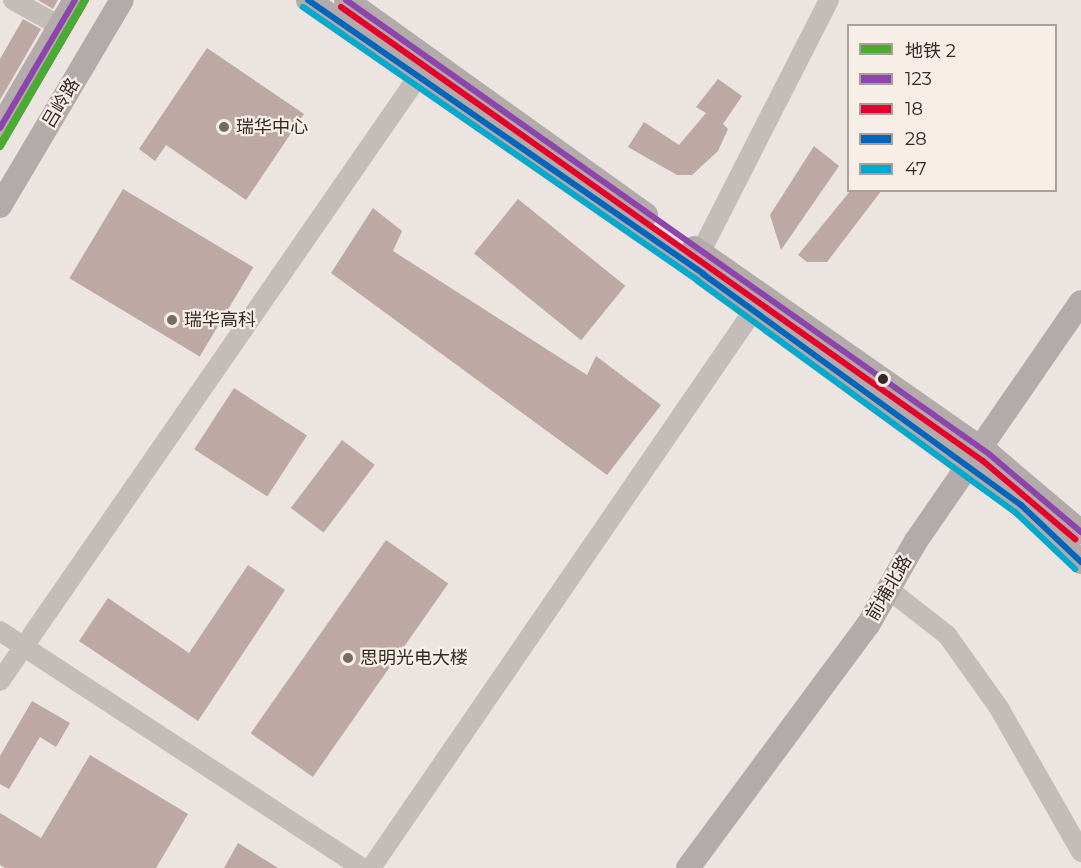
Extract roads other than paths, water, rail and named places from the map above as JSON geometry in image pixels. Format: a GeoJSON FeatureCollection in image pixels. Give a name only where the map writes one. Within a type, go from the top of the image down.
{"type":"FeatureCollection","features":[{"type":"Feature","properties":{"kind":"main road"},"geometry":{"type":"LineString","coordinates":[[0,128],[75,0]]}},
{"type":"Feature","properties":{"kind":"main road","name":"吕岭路"},"geometry":{"type":"LineString","coordinates":[[0,206],[122,0]]}},
{"type":"Feature","properties":{"kind":"main road"},"geometry":{"type":"LineString","coordinates":[[308,0],[424,69],[975,458],[1032,487],[1081,532]]}},
{"type":"Feature","properties":{"kind":"main road"},"geometry":{"type":"LineString","coordinates":[[346,0],[424,69]]}},
{"type":"Feature","properties":{"kind":"main road","name":"前埔北路"},"geometry":{"type":"LineString","coordinates":[[688,868],[868,625],[888,589],[1081,302]]}},
{"type":"Feature","properties":{"kind":"main road"},"geometry":{"type":"LineString","coordinates":[[975,458],[1081,562]]}},
{"type":"Feature","properties":{"kind":"street"},"geometry":{"type":"LineString","coordinates":[[13,0],[60,26]]}},
{"type":"Feature","properties":{"kind":"street"},"geometry":{"type":"LineString","coordinates":[[696,260],[829,0]]}},
{"type":"Feature","properties":{"kind":"street"},"geometry":{"type":"LineString","coordinates":[[0,681],[21,645],[424,69]]}},
{"type":"Feature","properties":{"kind":"street"},"geometry":{"type":"LineString","coordinates":[[371,868],[758,303]]}},
{"type":"Feature","properties":{"kind":"street"},"geometry":{"type":"LineString","coordinates":[[888,589],[947,635],[999,708],[1081,852]]}},
{"type":"Feature","properties":{"kind":"street"},"geometry":{"type":"LineString","coordinates":[[0,631],[362,868]]}},
{"type":"Feature","properties":{"kind":"metro line","name":"2"},"geometry":{"type":"LineString","coordinates":[[0,146],[85,0]]}},
{"type":"Feature","properties":{"kind":"place","name":"瑞华中心"},"geometry":{"type":"Point","coordinates":[224,127]}},
{"type":"Feature","properties":{"kind":"place","name":"瑞华高科"},"geometry":{"type":"Point","coordinates":[172,320]}},
{"type":"Feature","properties":{"kind":"place","name":"思明光电大楼"},"geometry":{"type":"Point","coordinates":[348,658]}}]}
